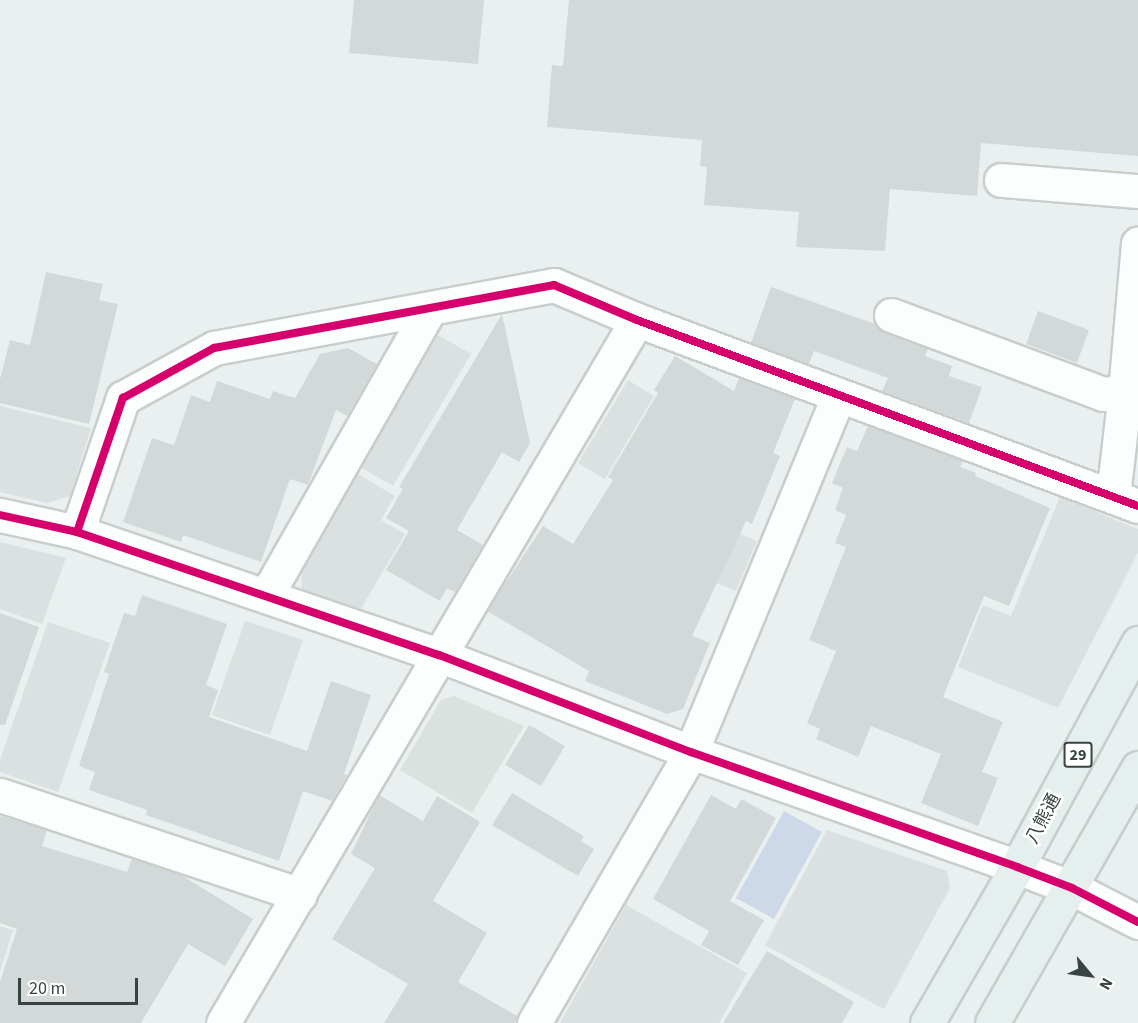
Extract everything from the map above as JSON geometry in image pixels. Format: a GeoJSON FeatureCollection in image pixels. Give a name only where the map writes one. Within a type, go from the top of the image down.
{"type":"FeatureCollection","features":[{"type":"Feature","properties":{"kind":"main road","name":"八熊通"},"geometry":{"type":"LineString","coordinates":[[927,1023],[1017,867],[1138,643]]}},
{"type":"Feature","properties":{"kind":"main road"},"geometry":{"type":"LineString","coordinates":[[992,1023],[1072,888],[1138,768]]}},
{"type":"Feature","properties":{"kind":"street"},"geometry":{"type":"LineString","coordinates":[[1001,180],[1138,191]]}},
{"type":"Feature","properties":{"kind":"street"},"geometry":{"type":"LineString","coordinates":[[76,532],[123,398],[214,348],[429,310],[554,285],[636,320],[1126,501],[1138,244]]}},
{"type":"Feature","properties":{"kind":"street"},"geometry":{"type":"LineString","coordinates":[[266,596],[429,310]]}},
{"type":"Feature","properties":{"kind":"street"},"geometry":{"type":"LineString","coordinates":[[891,315],[1103,394],[1132,386]]}},
{"type":"Feature","properties":{"kind":"street"},"geometry":{"type":"LineString","coordinates":[[223,1023],[636,320]]}},
{"type":"Feature","properties":{"kind":"street"},"geometry":{"type":"LineString","coordinates":[[534,1023],[692,752],[839,395]]}},
{"type":"Feature","properties":{"kind":"street"},"geometry":{"type":"LineString","coordinates":[[0,515],[76,532],[439,655],[692,752],[1072,888],[1138,922]]}},
{"type":"Feature","properties":{"kind":"street"},"geometry":{"type":"LineString","coordinates":[[0,795],[300,895]]}},
{"type":"Feature","properties":{"kind":"shaded area"},"geometry":{"type":"Polygon","coordinates":[[[438,335],[471,354],[393,486],[360,467],[438,335]]]}},
{"type":"Feature","properties":{"kind":"shaded area"},"geometry":{"type":"Polygon","coordinates":[[[628,380],[654,396],[605,479],[578,463],[628,380]]]}},
{"type":"Feature","properties":{"kind":"shaded area"},"geometry":{"type":"Polygon","coordinates":[[[0,406],[91,428],[70,496],[47,503],[0,492],[0,406]]]}},
{"type":"Feature","properties":{"kind":"shaded area"},"geometry":{"type":"Polygon","coordinates":[[[358,474],[395,496],[381,520],[405,534],[359,612],[302,590],[301,569],[358,474]]]}},
{"type":"Feature","properties":{"kind":"shaded area"},"geometry":{"type":"Polygon","coordinates":[[[1060,497],[1138,529],[1138,553],[1058,708],[958,667],[983,605],[1011,616],[1060,497]]]}},
{"type":"Feature","properties":{"kind":"shaded area"},"geometry":{"type":"Polygon","coordinates":[[[663,502],[757,541],[736,591],[642,552],[663,502]]]}},
{"type":"Feature","properties":{"kind":"shaded area"},"geometry":{"type":"Polygon","coordinates":[[[0,542],[66,558],[42,624],[0,609],[0,542]]]}},
{"type":"Feature","properties":{"kind":"shaded area"},"geometry":{"type":"Polygon","coordinates":[[[245,621],[303,640],[270,735],[212,715],[245,621]]]}},
{"type":"Feature","properties":{"kind":"shaded area"},"geometry":{"type":"Polygon","coordinates":[[[48,622],[110,643],[58,792],[0,772],[0,760],[48,622]]]}},
{"type":"Feature","properties":{"kind":"shaded area"},"geometry":{"type":"Polygon","coordinates":[[[454,696],[524,726],[472,813],[400,770],[441,700],[454,696]]]}},
{"type":"Feature","properties":{"kind":"shaded area"},"geometry":{"type":"Polygon","coordinates":[[[784,811],[822,832],[774,919],[736,898],[784,811]]]}},
{"type":"Feature","properties":{"kind":"shaded area"},"geometry":{"type":"Polygon","coordinates":[[[827,830],[947,871],[950,888],[884,1009],[765,945],[827,830]]]}},
{"type":"Feature","properties":{"kind":"shaded area"},"geometry":{"type":"Polygon","coordinates":[[[626,905],[747,973],[719,1023],[560,1023],[626,905]]]}},
{"type":"Feature","properties":{"kind":"shaded area"},"geometry":{"type":"Polygon","coordinates":[[[0,926],[13,930],[0,972],[0,926]]]}},
{"type":"Feature","properties":{"kind":"building"},"geometry":{"type":"Polygon","coordinates":[[[354,0],[484,0],[478,64],[349,53],[354,0]]]}},
{"type":"Feature","properties":{"kind":"building"},"geometry":{"type":"Polygon","coordinates":[[[569,0],[1138,0],[1138,156],[981,143],[977,196],[890,189],[885,251],[796,247],[799,212],[704,205],[707,167],[700,166],[702,140],[547,127],[552,65],[563,66],[569,0]]]}},
{"type":"Feature","properties":{"kind":"building"},"geometry":{"type":"Polygon","coordinates":[[[46,272],[103,284],[99,300],[118,304],[89,424],[0,403],[0,379],[10,340],[30,345],[46,272]]]}},
{"type":"Feature","properties":{"kind":"building"},"geometry":{"type":"Polygon","coordinates":[[[771,287],[875,324],[884,333],[928,349],[925,356],[952,366],[949,376],[982,387],[969,423],[882,391],[888,378],[814,351],[809,364],[751,343],[771,287]]]}},
{"type":"Feature","properties":{"kind":"building"},"geometry":{"type":"Polygon","coordinates":[[[1038,311],[1089,330],[1077,363],[1026,344],[1038,311]]]}},
{"type":"Feature","properties":{"kind":"building"},"geometry":{"type":"Polygon","coordinates":[[[502,314],[530,443],[519,462],[502,452],[457,530],[483,545],[455,592],[447,588],[440,601],[386,570],[409,531],[386,518],[403,489],[399,487],[502,314]]]}},
{"type":"Feature","properties":{"kind":"building"},"geometry":{"type":"Polygon","coordinates":[[[348,348],[377,364],[347,416],[336,410],[308,485],[290,479],[261,562],[183,535],[181,542],[123,522],[152,438],[174,445],[191,395],[210,402],[217,381],[270,399],[273,391],[295,398],[320,354],[348,348]]]}},
{"type":"Feature","properties":{"kind":"building"},"geometry":{"type":"Polygon","coordinates":[[[675,356],[734,391],[739,378],[795,399],[773,453],[780,456],[752,524],[746,521],[692,636],[710,643],[683,709],[667,714],[585,681],[589,671],[487,611],[543,526],[573,544],[613,480],[608,477],[658,393],[654,390],[675,356]]]}},
{"type":"Feature","properties":{"kind":"building"},"geometry":{"type":"Polygon","coordinates":[[[868,426],[963,461],[960,467],[976,473],[975,476],[1050,508],[1009,606],[984,596],[943,697],[1003,722],[982,772],[998,778],[978,826],[921,803],[941,754],[871,726],[858,757],[816,739],[820,729],[807,723],[836,651],[809,640],[846,547],[835,543],[846,515],[835,510],[843,488],[832,483],[847,447],[857,451],[868,426]]]}},
{"type":"Feature","properties":{"kind":"building"},"geometry":{"type":"Polygon","coordinates":[[[142,595],[227,624],[206,685],[218,690],[209,717],[307,751],[331,681],[371,695],[344,774],[347,775],[332,801],[303,791],[279,861],[146,815],[147,810],[89,790],[95,772],[79,766],[109,674],[104,672],[124,613],[135,616],[142,595]]]}},
{"type":"Feature","properties":{"kind":"building"},"geometry":{"type":"Polygon","coordinates":[[[0,613],[39,627],[5,725],[0,725],[0,613]]]}},
{"type":"Feature","properties":{"kind":"building"},"geometry":{"type":"Polygon","coordinates":[[[529,725],[565,746],[541,786],[505,765],[529,725]]]}},
{"type":"Feature","properties":{"kind":"building"},"geometry":{"type":"Polygon","coordinates":[[[512,793],[584,836],[581,841],[594,849],[578,876],[492,825],[512,793]]]}},
{"type":"Feature","properties":{"kind":"building"},"geometry":{"type":"Polygon","coordinates":[[[379,795],[423,821],[437,796],[480,822],[433,901],[487,933],[458,982],[517,1016],[515,1023],[384,1023],[408,984],[332,939],[375,868],[351,854],[379,795]]]}},
{"type":"Feature","properties":{"kind":"building"},"geometry":{"type":"Polygon","coordinates":[[[711,795],[736,809],[741,799],[776,818],[730,901],[764,920],[738,965],[701,945],[709,931],[653,899],[711,795]]]}},
{"type":"Feature","properties":{"kind":"building"},"geometry":{"type":"Polygon","coordinates":[[[0,816],[47,830],[42,846],[127,872],[132,859],[181,875],[253,919],[225,966],[188,944],[141,1023],[0,1023],[0,982],[17,929],[0,923],[0,816]]]}},
{"type":"Feature","properties":{"kind":"building"},"geometry":{"type":"Polygon","coordinates":[[[767,951],[854,1002],[842,1023],[723,1023],[767,951]]]}},
{"type":"Feature","properties":{"kind":"cycle path"},"geometry":{"type":"LineString","coordinates":[[77,532],[123,398],[214,348],[554,285],[637,320],[1138,506]]}},
{"type":"Feature","properties":{"kind":"cycle path"},"geometry":{"type":"LineString","coordinates":[[0,515],[77,532],[439,655],[691,752],[1072,888],[1138,922]]}}]}
